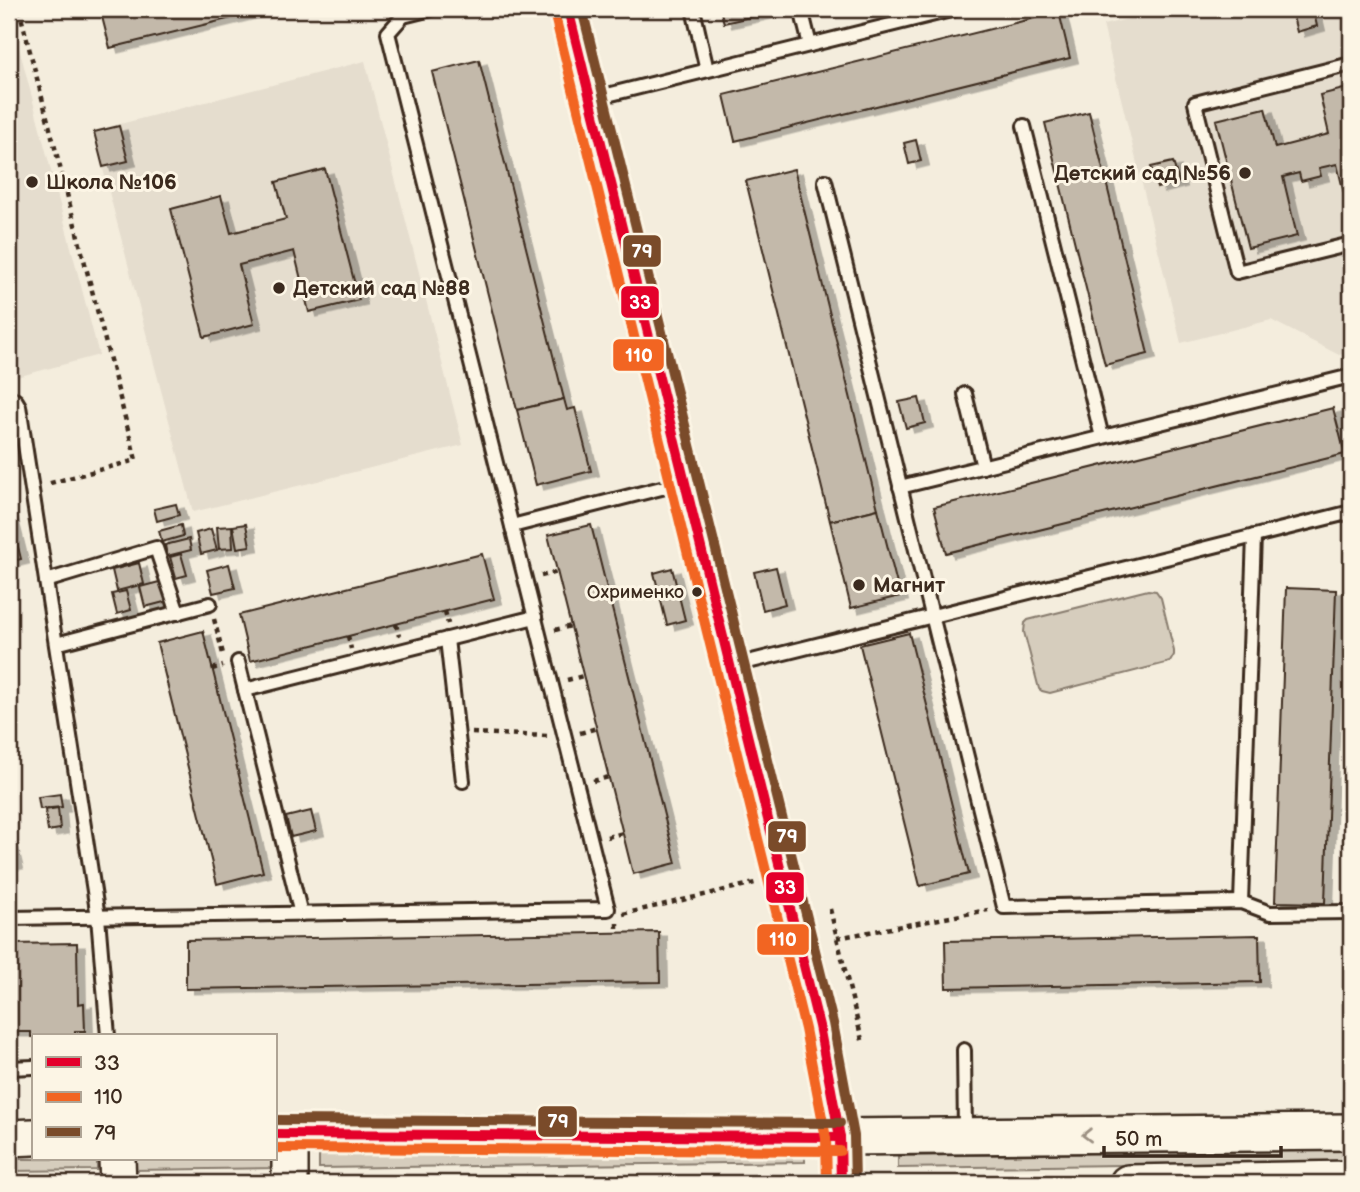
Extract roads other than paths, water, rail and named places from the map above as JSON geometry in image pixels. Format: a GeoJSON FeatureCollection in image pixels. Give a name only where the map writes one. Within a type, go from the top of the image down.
{"type":"FeatureCollection","features":[{"type":"Feature","properties":{"kind":"main road"},"geometry":{"type":"LineString","coordinates":[[290,1183],[282,1134],[840,1137],[1351,1132]]}},
{"type":"Feature","properties":{"kind":"main road"},"geometry":{"type":"LineString","coordinates":[[9,1138],[32,1137]]}},
{"type":"Feature","properties":{"kind":"main road"},"geometry":{"type":"LineString","coordinates":[[117,1160],[118,1183]]}},
{"type":"Feature","properties":{"kind":"main road"},"geometry":{"type":"LineString","coordinates":[[1128,1183],[1351,1179]]}},
{"type":"Feature","properties":{"kind":"street"},"geometry":{"type":"LineString","coordinates":[[568,9],[820,1026],[840,1137],[841,1183]]}},
{"type":"Feature","properties":{"kind":"lane"},"geometry":{"type":"LineString","coordinates":[[9,918],[608,909],[388,33],[402,12],[431,9]]}},
{"type":"Feature","properties":{"kind":"lane"},"geometry":{"type":"LineString","coordinates":[[693,9],[708,70]]}},
{"type":"Feature","properties":{"kind":"lane"},"geometry":{"type":"LineString","coordinates":[[801,9],[810,45]]}},
{"type":"Feature","properties":{"kind":"lane"},"geometry":{"type":"LineString","coordinates":[[591,99],[955,9]]}},
{"type":"Feature","properties":{"kind":"lane"},"geometry":{"type":"LineString","coordinates":[[1351,64],[1195,103],[1237,272],[1351,244]]}},
{"type":"Feature","properties":{"kind":"lane"},"geometry":{"type":"LineString","coordinates":[[1024,126],[1102,438]]}},
{"type":"Feature","properties":{"kind":"lane"},"geometry":{"type":"LineString","coordinates":[[825,181],[1004,907],[1241,902],[1270,913],[1351,912]]}},
{"type":"Feature","properties":{"kind":"lane"},"geometry":{"type":"LineString","coordinates":[[900,487],[1351,376]]}},
{"type":"Feature","properties":{"kind":"lane"},"geometry":{"type":"LineString","coordinates":[[965,394],[983,467]]}},
{"type":"Feature","properties":{"kind":"lane"},"geometry":{"type":"LineString","coordinates":[[9,396],[19,405],[32,488],[98,917],[108,1034]]}},
{"type":"Feature","properties":{"kind":"lane"},"geometry":{"type":"LineString","coordinates":[[512,526],[686,482]]}},
{"type":"Feature","properties":{"kind":"lane"},"geometry":{"type":"LineString","coordinates":[[732,666],[1351,512]]}},
{"type":"Feature","properties":{"kind":"lane"},"geometry":{"type":"LineString","coordinates":[[1241,902],[1254,536]]}},
{"type":"Feature","properties":{"kind":"lane"},"geometry":{"type":"LineString","coordinates":[[46,581],[156,548],[178,613]]}},
{"type":"Feature","properties":{"kind":"lane"},"geometry":{"type":"LineString","coordinates":[[56,644],[210,604]]}},
{"type":"Feature","properties":{"kind":"lane"},"geometry":{"type":"LineString","coordinates":[[245,690],[534,617]]}},
{"type":"Feature","properties":{"kind":"lane"},"geometry":{"type":"LineString","coordinates":[[447,639],[463,781]]}},
{"type":"Feature","properties":{"kind":"lane"},"geometry":{"type":"LineString","coordinates":[[238,662],[301,914]]}},
{"type":"Feature","properties":{"kind":"lane"},"geometry":{"type":"LineString","coordinates":[[964,1050],[965,1136]]}},
{"type":"Feature","properties":{"kind":"lane"},"geometry":{"type":"LineString","coordinates":[[9,1068],[32,1067]]}},
{"type":"Feature","properties":{"kind":"place","name":"Детский сад №56"},"geometry":{"type":"Point","coordinates":[1245,173]}},
{"type":"Feature","properties":{"kind":"place","name":"Школа №106"},"geometry":{"type":"Point","coordinates":[32,182]}},
{"type":"Feature","properties":{"kind":"place","name":"Детский сад №88"},"geometry":{"type":"Point","coordinates":[279,288]}},
{"type":"Feature","properties":{"kind":"place","name":"Магнит"},"geometry":{"type":"Point","coordinates":[859,585]}},
{"type":"Feature","properties":{"kind":"place","name":"Охрименко"},"geometry":{"type":"Point","coordinates":[697,592]}}]}
